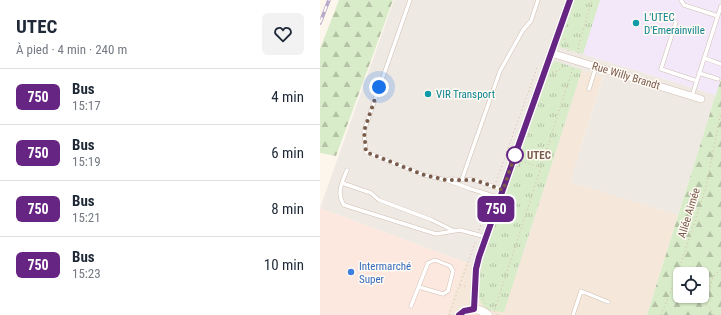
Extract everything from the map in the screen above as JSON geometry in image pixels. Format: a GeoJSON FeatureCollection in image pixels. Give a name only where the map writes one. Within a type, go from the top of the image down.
{"type":"FeatureCollection","features":[{"type":"Feature","properties":{"kind":"street"},"geometry":{"type":"LineString","coordinates":[[474,309],[476,269],[570,0]]}},
{"type":"Feature","properties":{"kind":"street","name":"Rue Willy Brandt"},"geometry":{"type":"LineString","coordinates":[[551,53],[701,99]]}},
{"type":"Feature","properties":{"kind":"street"},"geometry":{"type":"LineString","coordinates":[[459,315],[464,311],[474,309],[491,313]]}},
{"type":"Feature","properties":{"kind":"lane"},"geometry":{"type":"LineString","coordinates":[[410,0],[364,131],[366,152],[424,175],[446,180],[471,189],[502,194]]}},
{"type":"Feature","properties":{"kind":"lane"},"geometry":{"type":"LineString","coordinates":[[462,179],[500,71],[523,30],[531,21],[538,0]]}},
{"type":"Feature","properties":{"kind":"lane"},"geometry":{"type":"LineString","coordinates":[[681,0],[684,5],[718,16]]}},
{"type":"Feature","properties":{"kind":"lane"},"geometry":{"type":"LineString","coordinates":[[692,96],[721,6]]}},
{"type":"Feature","properties":{"kind":"lane"},"geometry":{"type":"LineString","coordinates":[[676,22],[661,69],[697,81]]}},
{"type":"Feature","properties":{"kind":"lane"},"geometry":{"type":"LineString","coordinates":[[704,58],[721,64]]}},
{"type":"Feature","properties":{"kind":"lane"},"geometry":{"type":"LineString","coordinates":[[589,89],[596,66]]}},
{"type":"Feature","properties":{"kind":"lane"},"geometry":{"type":"LineString","coordinates":[[699,74],[718,79]]}},
{"type":"Feature","properties":{"kind":"lane"},"geometry":{"type":"LineString","coordinates":[[347,170],[339,191],[339,198],[344,205],[436,234],[452,230],[460,230],[486,237]]}},
{"type":"Feature","properties":{"kind":"lane"},"geometry":{"type":"LineString","coordinates":[[446,180],[475,180],[502,194]]}},
{"type":"Feature","properties":{"kind":"lane"},"geometry":{"type":"LineString","coordinates":[[342,183],[371,193],[379,200],[432,220],[452,230]]}},
{"type":"Feature","properties":{"kind":"lane"},"geometry":{"type":"LineString","coordinates":[[412,306],[419,287],[428,263],[435,260],[450,266],[453,272],[448,291],[443,294],[419,287]]}},
{"type":"Feature","properties":{"kind":"lane"},"geometry":{"type":"LineString","coordinates":[[573,315],[581,291],[608,302]]}},
{"type":"Feature","properties":{"kind":"path"},"geometry":{"type":"LineString","coordinates":[[557,36],[565,40],[568,51],[578,54],[579,44],[592,0]]}},
{"type":"Feature","properties":{"kind":"path"},"geometry":{"type":"LineString","coordinates":[[491,313],[574,65]]}},
{"type":"Feature","properties":{"kind":"path","name":"Allée Aimée"},"geometry":{"type":"LineString","coordinates":[[661,315],[677,276],[706,187],[721,112]]}},
{"type":"Feature","properties":{"kind":"path"},"geometry":{"type":"LineString","coordinates":[[519,160],[540,168]]}},
{"type":"Feature","properties":{"kind":"path"},"geometry":{"type":"LineString","coordinates":[[713,315],[711,310],[705,304],[713,277],[721,269]]}},
{"type":"Feature","properties":{"kind":"path"},"geometry":{"type":"LineString","coordinates":[[460,285],[470,288]]}},
{"type":"Feature","properties":{"kind":"path"},"geometry":{"type":"LineString","coordinates":[[482,297],[491,313],[498,315]]}},
{"type":"Feature","properties":{"kind":"shaded area"},"geometry":{"type":"Polygon","coordinates":[[[394,0],[600,0],[583,54],[716,95],[678,215],[570,182],[603,77],[582,70],[516,276],[465,262],[320,208],[394,0]]]}},
{"type":"Feature","properties":{"kind":"shaded area"},"geometry":{"type":"Polygon","coordinates":[[[600,0],[721,0],[721,79],[716,95],[583,54],[600,0]]]}},
{"type":"Feature","properties":{"kind":"shaded area"},"geometry":{"type":"Polygon","coordinates":[[[582,70],[603,76],[570,182],[678,215],[647,315],[446,315],[465,262],[516,275],[582,70]]]}},
{"type":"Feature","properties":{"kind":"shaded area"},"geometry":{"type":"Polygon","coordinates":[[[320,208],[465,262],[446,315],[320,315],[320,208]]]}},
{"type":"Feature","properties":{"kind":"green space"},"geometry":{"type":"Polygon","coordinates":[[[339,0],[393,0],[336,156],[320,153],[320,49],[339,0]]]}},
{"type":"Feature","properties":{"kind":"green space"},"geometry":{"type":"Polygon","coordinates":[[[574,0],[600,0],[583,54],[560,47],[559,43],[574,0]]]}},
{"type":"Feature","properties":{"kind":"green space"},"geometry":{"type":"Polygon","coordinates":[[[555,61],[582,70],[504,312],[492,311],[484,307],[479,293],[483,258],[515,166],[518,166],[523,152],[520,151],[551,66],[555,61]]]}},
{"type":"Feature","properties":{"kind":"green space"},"geometry":{"type":"Polygon","coordinates":[[[721,79],[721,315],[647,315],[721,79]]]}},
{"type":"Feature","properties":{"kind":"railway"},"geometry":{"type":"LineString","coordinates":[[320,23],[329,0]]}},
{"type":"Feature","properties":{"kind":"bus line","name":"750"},"geometry":{"type":"LineString","coordinates":[[459,315],[464,311],[474,309],[476,269],[479,257],[570,0]]}},
{"type":"Feature","properties":{"kind":"place","name":"L'UTEC D'Emerainville"},"geometry":{"type":"Point","coordinates":[636,23]}},
{"type":"Feature","properties":{"kind":"place","name":"VIR Transport"},"geometry":{"type":"Point","coordinates":[428,94]}},
{"type":"Feature","properties":{"kind":"place","name":"UTEC"},"geometry":{"type":"Point","coordinates":[515,155]}},
{"type":"Feature","properties":{"kind":"place","name":"Intermarché Super"},"geometry":{"type":"Point","coordinates":[351,272]}},
{"type":"Feature","properties":{"kind":"route"},"geometry":{"type":"LineString","coordinates":[[379,87],[364,131],[366,152],[424,175],[446,180],[475,180],[503,190],[515,155]]}}]}
